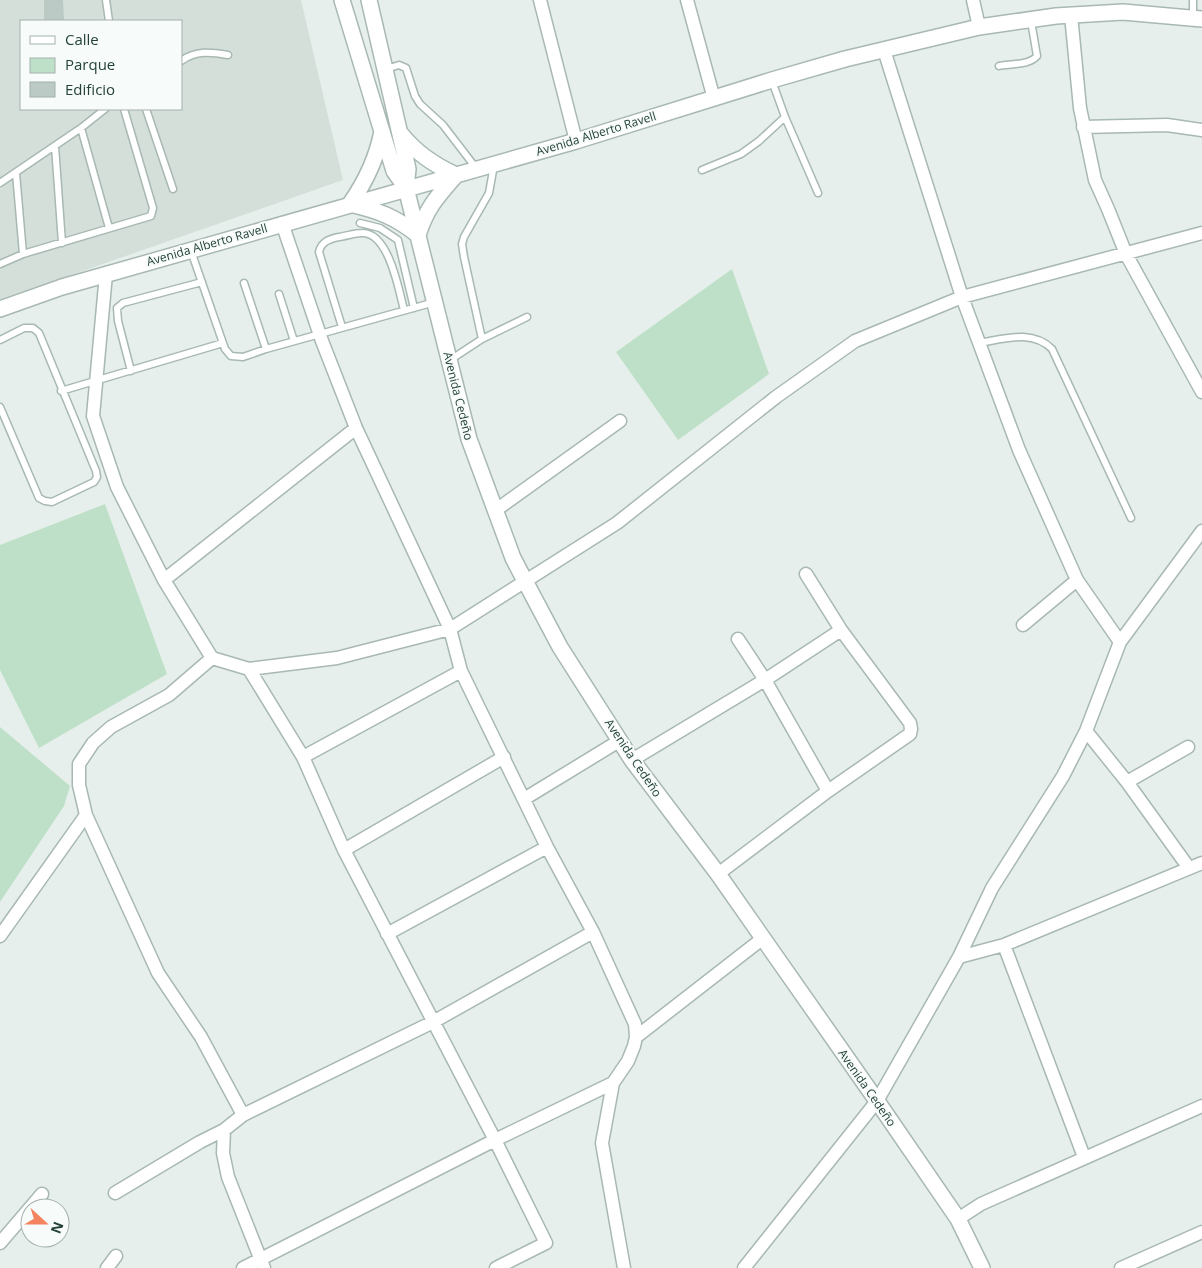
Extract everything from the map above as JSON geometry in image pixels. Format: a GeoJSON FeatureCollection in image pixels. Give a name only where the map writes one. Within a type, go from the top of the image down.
{"type":"FeatureCollection","features":[{"type":"Feature","properties":{"kind":"street"},"geometry":{"type":"LineString","coordinates":[[342,0],[394,171],[406,188]]}},
{"type":"Feature","properties":{"kind":"street"},"geometry":{"type":"LineString","coordinates":[[369,0],[408,169],[406,188]]}},
{"type":"Feature","properties":{"kind":"street"},"geometry":{"type":"LineString","coordinates":[[540,0],[576,140]]}},
{"type":"Feature","properties":{"kind":"street"},"geometry":{"type":"LineString","coordinates":[[687,0],[714,99]]}},
{"type":"Feature","properties":{"kind":"street"},"geometry":{"type":"LineString","coordinates":[[973,0],[979,27]]}},
{"type":"Feature","properties":{"kind":"street","name":"Avenida Alberto Ravell"},"geometry":{"type":"LineString","coordinates":[[0,309],[106,274],[495,164],[772,80],[884,50],[979,27],[1071,15],[1121,6],[1198,18]]}},
{"type":"Feature","properties":{"kind":"street"},"geometry":{"type":"LineString","coordinates":[[1071,15],[1083,127],[1094,180],[1126,254],[1202,392]]}},
{"type":"Feature","properties":{"kind":"street"},"geometry":{"type":"LineString","coordinates":[[884,50],[962,297],[1019,450],[1077,580],[1120,642]]}},
{"type":"Feature","properties":{"kind":"street"},"geometry":{"type":"LineString","coordinates":[[1083,127],[1167,125],[1202,130]]}},
{"type":"Feature","properties":{"kind":"street"},"geometry":{"type":"LineString","coordinates":[[382,131],[369,174],[350,204],[378,211],[400,221],[418,235],[423,217],[432,201],[456,175],[423,157],[399,132]]}},
{"type":"Feature","properties":{"kind":"street","name":"Avenida Cedeño"},"geometry":{"type":"LineString","coordinates":[[406,188],[469,439],[513,558],[560,647],[632,760],[718,874],[958,1219],[982,1268]]}},
{"type":"Feature","properties":{"kind":"street"},"geometry":{"type":"LineString","coordinates":[[282,223],[320,334],[356,428],[450,629],[461,671],[547,847],[593,932],[635,1024],[636,1037],[634,1046],[628,1061],[613,1083],[602,1143],[624,1268]]}},
{"type":"Feature","properties":{"kind":"street"},"geometry":{"type":"LineString","coordinates":[[106,274],[93,416],[117,487],[164,580],[212,658],[249,669],[337,658],[450,629],[617,523],[776,397],[855,341],[962,297],[1202,233]]}},
{"type":"Feature","properties":{"kind":"street"},"geometry":{"type":"LineString","coordinates":[[496,510],[620,421]]}},
{"type":"Feature","properties":{"kind":"street"},"geometry":{"type":"LineString","coordinates":[[164,580],[356,428]]}},
{"type":"Feature","properties":{"kind":"street"},"geometry":{"type":"LineString","coordinates":[[744,1268],[877,1101],[959,957],[992,888],[1063,776],[1086,731],[1120,642],[1202,531]]}},
{"type":"Feature","properties":{"kind":"street"},"geometry":{"type":"LineString","coordinates":[[718,874],[910,734],[910,723],[842,630],[806,574]]}},
{"type":"Feature","properties":{"kind":"street"},"geometry":{"type":"LineString","coordinates":[[1023,625],[1077,580]]}},
{"type":"Feature","properties":{"kind":"street"},"geometry":{"type":"LineString","coordinates":[[632,760],[765,680],[842,630]]}},
{"type":"Feature","properties":{"kind":"street"},"geometry":{"type":"LineString","coordinates":[[738,639],[765,680],[828,792]]}},
{"type":"Feature","properties":{"kind":"street"},"geometry":{"type":"LineString","coordinates":[[212,658],[169,695],[111,727],[93,743],[79,764],[79,785],[86,815],[158,973],[202,1037],[243,1115]]}},
{"type":"Feature","properties":{"kind":"street"},"geometry":{"type":"LineString","coordinates":[[249,669],[303,757],[344,850],[386,934],[495,1140],[546,1243],[496,1268]]}},
{"type":"Feature","properties":{"kind":"street"},"geometry":{"type":"LineString","coordinates":[[303,757],[461,671]]}},
{"type":"Feature","properties":{"kind":"street"},"geometry":{"type":"LineString","coordinates":[[1086,731],[1127,782],[1189,868]]}},
{"type":"Feature","properties":{"kind":"street"},"geometry":{"type":"LineString","coordinates":[[524,799],[619,741]]}},
{"type":"Feature","properties":{"kind":"street"},"geometry":{"type":"LineString","coordinates":[[1127,782],[1188,747]]}},
{"type":"Feature","properties":{"kind":"street"},"geometry":{"type":"LineString","coordinates":[[344,850],[504,757]]}},
{"type":"Feature","properties":{"kind":"street"},"geometry":{"type":"LineString","coordinates":[[0,936],[86,815]]}},
{"type":"Feature","properties":{"kind":"street"},"geometry":{"type":"LineString","coordinates":[[386,934],[547,847]]}},
{"type":"Feature","properties":{"kind":"street"},"geometry":{"type":"LineString","coordinates":[[959,957],[1004,945],[1202,863]]}},
{"type":"Feature","properties":{"kind":"street"},"geometry":{"type":"LineString","coordinates":[[115,1193],[200,1142],[224,1130],[243,1115],[433,1022],[593,932]]}},
{"type":"Feature","properties":{"kind":"street"},"geometry":{"type":"LineString","coordinates":[[636,1037],[762,939]]}},
{"type":"Feature","properties":{"kind":"street"},"geometry":{"type":"LineString","coordinates":[[1004,945],[1084,1157]]}},
{"type":"Feature","properties":{"kind":"street"},"geometry":{"type":"LineString","coordinates":[[243,1268],[262,1263],[495,1140],[613,1083]]}},
{"type":"Feature","properties":{"kind":"street"},"geometry":{"type":"LineString","coordinates":[[958,1219],[981,1204],[1202,1106]]}},
{"type":"Feature","properties":{"kind":"street"},"geometry":{"type":"LineString","coordinates":[[224,1130],[223,1153],[228,1177],[262,1263]]}},
{"type":"Feature","properties":{"kind":"street"},"geometry":{"type":"LineString","coordinates":[[0,1243],[42,1194]]}},
{"type":"Feature","properties":{"kind":"street"},"geometry":{"type":"LineString","coordinates":[[1121,1268],[1202,1232]]}},
{"type":"Feature","properties":{"kind":"street"},"geometry":{"type":"LineString","coordinates":[[107,1268],[116,1256]]}},
{"type":"Feature","properties":{"kind":"lane"},"geometry":{"type":"LineString","coordinates":[[106,0],[109,20]]}},
{"type":"Feature","properties":{"kind":"lane"},"geometry":{"type":"LineString","coordinates":[[1193,0],[1198,18]]}},
{"type":"Feature","properties":{"kind":"lane"},"geometry":{"type":"LineString","coordinates":[[999,66],[1027,62],[1034,60],[1037,56],[1030,19]]}},
{"type":"Feature","properties":{"kind":"lane"},"geometry":{"type":"LineString","coordinates":[[182,60],[189,55],[199,52],[214,52],[228,55]]}},
{"type":"Feature","properties":{"kind":"lane"},"geometry":{"type":"LineString","coordinates":[[385,69],[399,66],[406,68],[415,96],[420,104],[443,126],[477,169]]}},
{"type":"Feature","properties":{"kind":"lane"},"geometry":{"type":"LineString","coordinates":[[772,80],[785,117],[818,193]]}},
{"type":"Feature","properties":{"kind":"lane"},"geometry":{"type":"LineString","coordinates":[[0,183],[104,110]]}},
{"type":"Feature","properties":{"kind":"lane"},"geometry":{"type":"LineString","coordinates":[[0,264],[23,254],[151,216],[153,212],[124,110]]}},
{"type":"Feature","properties":{"kind":"lane"},"geometry":{"type":"LineString","coordinates":[[146,110],[173,189]]}},
{"type":"Feature","properties":{"kind":"lane"},"geometry":{"type":"LineString","coordinates":[[702,170],[741,154],[759,141],[785,117]]}},
{"type":"Feature","properties":{"kind":"lane"},"geometry":{"type":"LineString","coordinates":[[80,128],[109,228]]}},
{"type":"Feature","properties":{"kind":"lane"},"geometry":{"type":"LineString","coordinates":[[54,146],[62,242]]}},
{"type":"Feature","properties":{"kind":"lane"},"geometry":{"type":"LineString","coordinates":[[482,339],[462,244],[489,193],[495,164]]}},
{"type":"Feature","properties":{"kind":"lane"},"geometry":{"type":"LineString","coordinates":[[16,173],[23,254]]}},
{"type":"Feature","properties":{"kind":"lane"},"geometry":{"type":"LineString","coordinates":[[360,223],[380,228],[398,240],[414,308]]}},
{"type":"Feature","properties":{"kind":"lane"},"geometry":{"type":"LineString","coordinates":[[342,328],[319,252],[320,246],[335,238],[363,233],[370,235],[377,241],[385,250],[394,269],[404,310]]}},
{"type":"Feature","properties":{"kind":"lane"},"geometry":{"type":"LineString","coordinates":[[190,250],[225,349],[231,356],[243,357],[435,302]]}},
{"type":"Feature","properties":{"kind":"lane"},"geometry":{"type":"LineString","coordinates":[[131,370],[118,321],[118,308],[123,304],[202,282]]}},
{"type":"Feature","properties":{"kind":"lane"},"geometry":{"type":"LineString","coordinates":[[244,283],[266,349]]}},
{"type":"Feature","properties":{"kind":"lane"},"geometry":{"type":"LineString","coordinates":[[279,294],[294,341]]}},
{"type":"Feature","properties":{"kind":"lane"},"geometry":{"type":"LineString","coordinates":[[449,360],[482,339],[528,317]]}},
{"type":"Feature","properties":{"kind":"lane"},"geometry":{"type":"LineString","coordinates":[[0,340],[24,328],[33,328],[39,333],[61,391],[96,471],[97,477],[94,482],[52,502],[39,498],[0,407]]}},
{"type":"Feature","properties":{"kind":"lane"},"geometry":{"type":"LineString","coordinates":[[979,343],[1027,336],[1042,340],[1052,349],[1131,518]]}},
{"type":"Feature","properties":{"kind":"lane"},"geometry":{"type":"LineString","coordinates":[[61,391],[223,343]]}},
{"type":"Feature","properties":{"kind":"shaded area"},"geometry":{"type":"Polygon","coordinates":[[[0,0],[301,0],[343,180],[0,300],[0,0]]]}},
{"type":"Feature","properties":{"kind":"green space"},"geometry":{"type":"Polygon","coordinates":[[[732,269],[769,374],[678,440],[616,352],[732,269]]]}},
{"type":"Feature","properties":{"kind":"green space"},"geometry":{"type":"Polygon","coordinates":[[[105,504],[167,674],[39,748],[0,670],[0,545],[105,504]]]}},
{"type":"Feature","properties":{"kind":"green space"},"geometry":{"type":"Polygon","coordinates":[[[0,727],[70,786],[64,806],[0,902],[0,727]]]}},
{"type":"Feature","properties":{"kind":"building"},"geometry":{"type":"Polygon","coordinates":[[[44,0],[63,0],[64,20],[44,20],[44,0]]]}}]}
